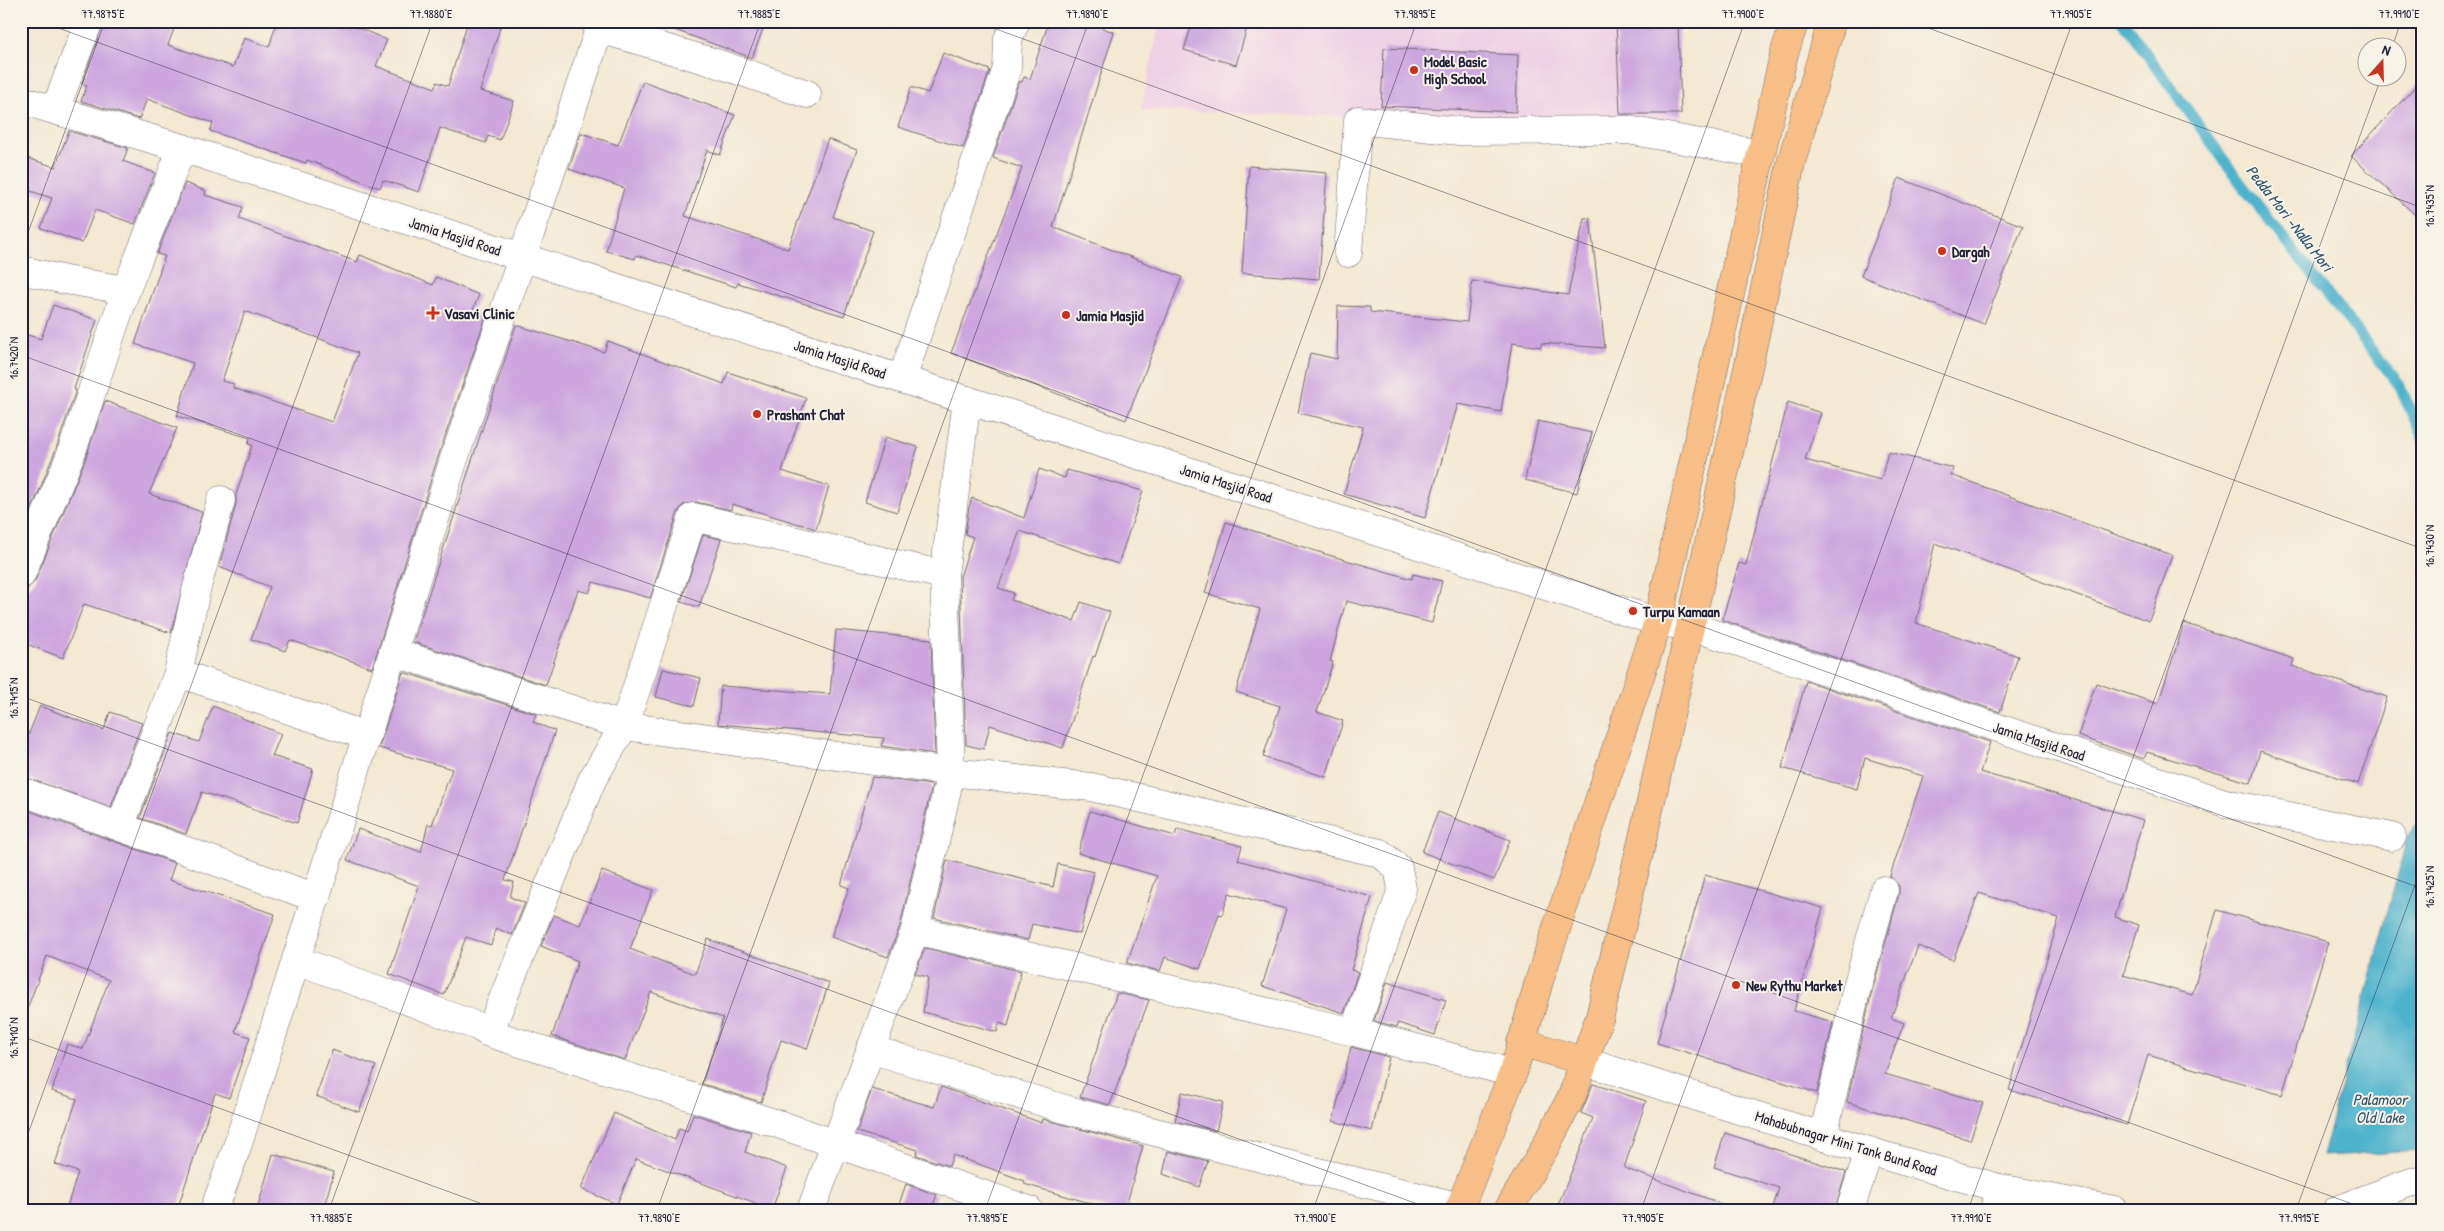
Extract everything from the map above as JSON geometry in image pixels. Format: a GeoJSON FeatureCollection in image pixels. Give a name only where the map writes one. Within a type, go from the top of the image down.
{"type":"FeatureCollection","features":[{"type":"Feature","properties":{"kind":"highway"},"geometry":{"type":"LineString","coordinates":[[1460,1208],[1512,1073],[1540,978],[1658,622],[1760,154],[1784,54],[1795,21]]}},
{"type":"Feature","properties":{"kind":"highway"},"geometry":{"type":"LineString","coordinates":[[1508,1210],[1544,1149],[1572,1096],[1600,1016],[1690,626],[1791,163],[1832,21]]}},
{"type":"Feature","properties":{"kind":"highway"},"geometry":{"type":"LineString","coordinates":[[1521,1042],[1583,1061]]}},
{"type":"Feature","properties":{"kind":"street"},"geometry":{"type":"LineString","coordinates":[[55,110],[89,21]]}},
{"type":"Feature","properties":{"kind":"street"},"geometry":{"type":"LineString","coordinates":[[902,379],[1007,68],[1008,39],[1016,21]]}},
{"type":"Feature","properties":{"kind":"street"},"geometry":{"type":"LineString","coordinates":[[214,1210],[237,1147],[453,462],[601,25],[807,94]]}},
{"type":"Feature","properties":{"kind":"street","name":"Jamia Masjid Road"},"geometry":{"type":"LineString","coordinates":[[21,100],[182,148],[1658,622],[1690,626],[2225,803],[2392,837]]}},
{"type":"Feature","properties":{"kind":"street"},"geometry":{"type":"LineString","coordinates":[[1348,254],[1358,120],[1459,131],[1628,130],[1760,154]]}},
{"type":"Feature","properties":{"kind":"street"},"geometry":{"type":"LineString","coordinates":[[21,575],[71,454],[126,290],[182,148]]}},
{"type":"Feature","properties":{"kind":"street"},"geometry":{"type":"LineString","coordinates":[[21,270],[126,290]]}},
{"type":"Feature","properties":{"kind":"street"},"geometry":{"type":"LineString","coordinates":[[811,1210],[834,1143],[915,930],[951,772],[944,575],[967,400]]}},
{"type":"Feature","properties":{"kind":"street"},"geometry":{"type":"LineString","coordinates":[[120,827],[178,673],[196,591],[221,500]]}},
{"type":"Feature","properties":{"kind":"street"},"geometry":{"type":"LineString","coordinates":[[489,1033],[592,780],[624,726],[693,517],[944,575]]}},
{"type":"Feature","properties":{"kind":"street"},"geometry":{"type":"LineString","coordinates":[[393,652],[624,726],[951,772],[1091,787],[1380,853],[1398,868],[1402,889],[1354,1032]]}},
{"type":"Feature","properties":{"kind":"street"},"geometry":{"type":"LineString","coordinates":[[178,673],[367,736]]}},
{"type":"Feature","properties":{"kind":"street"},"geometry":{"type":"LineString","coordinates":[[21,791],[316,898]]}},
{"type":"Feature","properties":{"kind":"street"},"geometry":{"type":"LineString","coordinates":[[1822,1137],[1856,991],[1884,890]]}},
{"type":"Feature","properties":{"kind":"street"},"geometry":{"type":"LineString","coordinates":[[915,930],[1354,1032],[1512,1073]]}},
{"type":"Feature","properties":{"kind":"street"},"geometry":{"type":"LineString","coordinates":[[296,960],[477,1026],[489,1033],[834,1143],[1028,1210]]}},
{"type":"Feature","properties":{"kind":"street"},"geometry":{"type":"LineString","coordinates":[[870,1049],[1078,1113],[1460,1208]]}},
{"type":"Feature","properties":{"kind":"street","name":"Mahabubnagar Mini Tank Bund Road"},"geometry":{"type":"LineString","coordinates":[[1583,1061],[1869,1151],[1997,1199],[2114,1210]]}},
{"type":"Feature","properties":{"kind":"street"},"geometry":{"type":"LineString","coordinates":[[1850,1210],[1869,1151]]}},
{"type":"Feature","properties":{"kind":"street"},"geometry":{"type":"LineString","coordinates":[[2337,1210],[2411,1182],[2423,1182]]}},
{"type":"Feature","properties":{"kind":"shaded area","name":"Model Basic High School"},"geometry":{"type":"Polygon","coordinates":[[[1135,21],[1678,21],[1681,128],[1141,110],[1158,30],[1135,21]]]}},
{"type":"Feature","properties":{"kind":"water","name":"Palamoor Old Lake"},"geometry":{"type":"Polygon","coordinates":[[[2423,812],[2423,1151],[2322,1156],[2407,840],[2423,812]]]}},
{"type":"Feature","properties":{"kind":"building"},"geometry":{"type":"Polygon","coordinates":[[[104,21],[177,21],[168,45],[233,67],[244,38],[269,47],[277,21],[342,21],[387,40],[376,66],[435,88],[437,82],[448,86],[468,21],[502,21],[480,91],[514,101],[500,140],[488,136],[486,143],[440,128],[419,192],[383,180],[380,188],[307,160],[306,163],[210,131],[213,123],[147,99],[139,119],[81,101],[87,86],[82,84],[104,21]]]}},
{"type":"Feature","properties":{"kind":"building"},"geometry":{"type":"Polygon","coordinates":[[[662,21],[766,21],[752,58],[661,25],[662,21]]]}},
{"type":"Feature","properties":{"kind":"building","name":"Jamia Masjid"},"geometry":{"type":"Polygon","coordinates":[[[1049,21],[1082,21],[1114,32],[1053,227],[1182,277],[1126,420],[951,353],[1022,168],[993,158],[1019,81],[1022,82],[1024,77],[1030,79],[1049,21]]]}},
{"type":"Feature","properties":{"kind":"building"},"geometry":{"type":"Polygon","coordinates":[[[1193,21],[1249,21],[1236,65],[1184,50],[1193,21]]]}},
{"type":"Feature","properties":{"kind":"building"},"geometry":{"type":"Polygon","coordinates":[[[1616,21],[1678,21],[1681,114],[1620,114],[1616,21]]]}},
{"type":"Feature","properties":{"kind":"building"},"geometry":{"type":"Polygon","coordinates":[[[1384,48],[1518,55],[1516,112],[1381,106],[1384,48]]]}},
{"type":"Feature","properties":{"kind":"building"},"geometry":{"type":"Polygon","coordinates":[[[943,53],[990,70],[963,148],[898,127],[911,87],[928,93],[943,53]]]}},
{"type":"Feature","properties":{"kind":"building"},"geometry":{"type":"Polygon","coordinates":[[[2423,78],[2423,222],[2351,156],[2423,78]]]}},
{"type":"Feature","properties":{"kind":"building"},"geometry":{"type":"Polygon","coordinates":[[[643,81],[735,115],[720,155],[707,150],[685,216],[788,249],[828,139],[857,150],[833,217],[873,231],[844,316],[738,283],[736,287],[636,255],[635,259],[606,251],[624,188],[569,169],[581,133],[618,145],[643,81]]]}},
{"type":"Feature","properties":{"kind":"building"},"geometry":{"type":"Polygon","coordinates":[[[69,131],[128,148],[123,161],[155,173],[135,224],[95,210],[82,243],[41,228],[52,198],[21,188],[21,156],[55,167],[69,131]]]}},
{"type":"Feature","properties":{"kind":"building"},"geometry":{"type":"Polygon","coordinates":[[[1249,166],[1327,173],[1319,279],[1242,273],[1249,166]]]}},
{"type":"Feature","properties":{"kind":"building","name":"Dargah"},"geometry":{"type":"Polygon","coordinates":[[[1899,178],[2023,226],[1984,324],[1861,276],[1899,178]]]}},
{"type":"Feature","properties":{"kind":"building"},"geometry":{"type":"Polygon","coordinates":[[[185,183],[206,191],[205,195],[243,207],[239,219],[357,262],[360,255],[433,285],[436,277],[479,295],[472,312],[486,316],[438,457],[372,668],[290,640],[285,651],[251,639],[270,587],[219,567],[236,504],[236,495],[252,445],[248,444],[250,438],[177,416],[193,363],[135,344],[165,256],[157,254],[185,183]],[[245,311],[222,381],[234,384],[233,388],[332,422],[358,353],[245,311]]]}},
{"type":"Feature","properties":{"kind":"building"},"geometry":{"type":"Polygon","coordinates":[[[1584,218],[1590,218],[1605,348],[1541,343],[1541,347],[1512,343],[1501,412],[1458,404],[1425,518],[1344,494],[1363,427],[1298,413],[1310,353],[1337,359],[1338,306],[1370,307],[1370,312],[1467,322],[1472,281],[1568,295],[1584,218]]]}},
{"type":"Feature","properties":{"kind":"building"},"geometry":{"type":"Polygon","coordinates":[[[53,305],[97,320],[56,449],[26,523],[21,521],[21,333],[41,339],[53,305]]]}},
{"type":"Feature","properties":{"kind":"building"},"geometry":{"type":"Polygon","coordinates":[[[516,325],[604,352],[608,341],[724,384],[728,372],[806,398],[782,471],[829,486],[816,529],[732,504],[731,510],[696,502],[683,505],[678,512],[650,598],[593,582],[589,593],[578,590],[546,685],[413,642],[516,325]]]}},
{"type":"Feature","properties":{"kind":"building"},"geometry":{"type":"Polygon","coordinates":[[[105,401],[177,428],[149,494],[202,512],[171,633],[84,604],[63,658],[21,642],[21,607],[27,589],[35,581],[85,460],[105,401]]]}},
{"type":"Feature","properties":{"kind":"building"},"geometry":{"type":"Polygon","coordinates":[[[1788,402],[1821,413],[1805,460],[1881,480],[1888,452],[1953,468],[1951,475],[2172,555],[2149,621],[1935,543],[1916,623],[2018,656],[2000,712],[1722,620],[1739,563],[1746,565],[1788,402]]]}},
{"type":"Feature","properties":{"kind":"building"},"geometry":{"type":"Polygon","coordinates":[[[1538,421],[1592,433],[1577,493],[1525,480],[1538,421]]]}},
{"type":"Feature","properties":{"kind":"building"},"geometry":{"type":"Polygon","coordinates":[[[885,437],[918,447],[897,512],[865,502],[885,437]]]}},
{"type":"Feature","properties":{"kind":"building"},"geometry":{"type":"Polygon","coordinates":[[[1039,469],[1065,478],[1067,470],[1143,491],[1118,564],[1020,531],[998,588],[1014,593],[1011,600],[1074,621],[1081,602],[1110,612],[1095,657],[1093,656],[1063,748],[990,725],[984,749],[966,745],[960,577],[973,537],[965,534],[969,507],[972,498],[1024,518],[1039,469]]]}},
{"type":"Feature","properties":{"kind":"building"},"geometry":{"type":"Polygon","coordinates":[[[1226,522],[1325,554],[1412,579],[1413,574],[1442,581],[1432,623],[1346,601],[1330,661],[1333,662],[1317,712],[1343,721],[1326,777],[1263,757],[1280,706],[1236,692],[1260,609],[1205,593],[1226,522]]]}},
{"type":"Feature","properties":{"kind":"building"},"geometry":{"type":"Polygon","coordinates":[[[703,535],[721,539],[699,607],[681,602],[703,535]]]}},
{"type":"Feature","properties":{"kind":"building"},"geometry":{"type":"Polygon","coordinates":[[[2184,623],[2294,659],[2292,666],[2387,697],[2358,784],[2260,751],[2251,783],[2147,752],[2144,759],[2078,736],[2096,683],[2158,704],[2184,623]]]}},
{"type":"Feature","properties":{"kind":"building"},"geometry":{"type":"Polygon","coordinates":[[[836,630],[931,639],[935,754],[881,746],[884,738],[718,724],[721,686],[830,694],[836,630]]]}},
{"type":"Feature","properties":{"kind":"building"},"geometry":{"type":"Polygon","coordinates":[[[663,669],[701,678],[694,706],[656,697],[663,669]]]}},
{"type":"Feature","properties":{"kind":"building"},"geometry":{"type":"Polygon","coordinates":[[[403,672],[536,714],[533,722],[555,731],[505,880],[514,882],[510,897],[525,903],[512,935],[496,928],[491,945],[466,937],[444,995],[389,974],[419,886],[347,860],[358,829],[421,852],[428,824],[432,825],[452,769],[379,748],[403,672]]]}},
{"type":"Feature","properties":{"kind":"building"},"geometry":{"type":"Polygon","coordinates":[[[1806,681],[1990,742],[1980,772],[2143,820],[2115,917],[2139,925],[2123,975],[2192,995],[2217,910],[2328,942],[2282,1095],[2148,1055],[2127,1125],[2009,1090],[2059,918],[1979,893],[1953,960],[1918,946],[1891,1018],[1904,1023],[1885,1074],[1983,1103],[1970,1140],[1847,1102],[1871,995],[1899,894],[1899,886],[1890,876],[1923,776],[1865,758],[1857,789],[1782,768],[1806,681]]]}},
{"type":"Feature","properties":{"kind":"building"},"geometry":{"type":"Polygon","coordinates":[[[40,706],[104,730],[110,712],[142,723],[111,807],[21,776],[21,733],[28,736],[40,706]]]}},
{"type":"Feature","properties":{"kind":"building"},"geometry":{"type":"Polygon","coordinates":[[[213,706],[281,734],[272,756],[313,769],[297,823],[202,792],[186,834],[140,818],[172,733],[199,742],[213,706]]]}},
{"type":"Feature","properties":{"kind":"building"},"geometry":{"type":"Polygon","coordinates":[[[872,777],[932,785],[900,926],[888,957],[831,937],[849,888],[841,885],[872,777]]]}},
{"type":"Feature","properties":{"kind":"building"},"geometry":{"type":"Polygon","coordinates":[[[21,808],[175,863],[169,880],[275,914],[235,1032],[250,1037],[229,1098],[215,1093],[177,1210],[66,1210],[78,1172],[55,1164],[77,1099],[52,1091],[67,1044],[83,1049],[109,980],[47,956],[24,1017],[21,1016],[21,808]]]}},
{"type":"Feature","properties":{"kind":"building"},"geometry":{"type":"Polygon","coordinates":[[[1090,811],[1175,836],[1177,829],[1242,846],[1238,860],[1372,897],[1351,970],[1358,972],[1344,1013],[1262,986],[1286,909],[1229,893],[1222,915],[1219,914],[1200,969],[1165,957],[1160,971],[1127,963],[1157,876],[1078,853],[1090,811]]]}},
{"type":"Feature","properties":{"kind":"building"},"geometry":{"type":"Polygon","coordinates":[[[1438,812],[1510,840],[1494,880],[1422,852],[1438,812]]]}},
{"type":"Feature","properties":{"kind":"building"},"geometry":{"type":"Polygon","coordinates":[[[947,860],[1053,887],[1058,864],[1094,872],[1080,934],[1032,924],[1028,940],[934,918],[947,860]]]}},
{"type":"Feature","properties":{"kind":"building"},"geometry":{"type":"Polygon","coordinates":[[[602,871],[653,890],[630,949],[695,974],[708,939],[829,983],[807,1049],[781,1040],[761,1102],[702,1084],[723,1018],[651,992],[625,1060],[552,1036],[578,961],[541,946],[554,915],[580,925],[602,871]]]}},
{"type":"Feature","properties":{"kind":"building"},"geometry":{"type":"Polygon","coordinates":[[[1705,875],[1823,908],[1794,1011],[1833,1022],[1817,1093],[1657,1043],[1705,875]]]}},
{"type":"Feature","properties":{"kind":"building"},"geometry":{"type":"Polygon","coordinates":[[[925,948],[1021,971],[1008,1026],[999,1023],[997,1032],[923,1012],[928,977],[915,974],[925,948]]]}},
{"type":"Feature","properties":{"kind":"building"},"geometry":{"type":"Polygon","coordinates":[[[1387,982],[1446,1000],[1435,1035],[1398,1023],[1397,1027],[1374,1021],[1387,982]]]}},
{"type":"Feature","properties":{"kind":"building"},"geometry":{"type":"Polygon","coordinates":[[[1117,993],[1149,1000],[1110,1105],[1080,1097],[1117,993]]]}},
{"type":"Feature","properties":{"kind":"building"},"geometry":{"type":"Polygon","coordinates":[[[1351,1047],[1389,1057],[1372,1131],[1333,1121],[1351,1047]]]}},
{"type":"Feature","properties":{"kind":"building"},"geometry":{"type":"Polygon","coordinates":[[[332,1050],[376,1066],[359,1112],[316,1096],[332,1050]]]}},
{"type":"Feature","properties":{"kind":"building"},"geometry":{"type":"Polygon","coordinates":[[[1593,1084],[1646,1101],[1624,1168],[1728,1206],[1728,1210],[1556,1210],[1593,1118],[1581,1113],[1593,1084]]]}},
{"type":"Feature","properties":{"kind":"building"},"geometry":{"type":"Polygon","coordinates":[[[941,1087],[1042,1123],[1043,1119],[1143,1146],[1125,1210],[1114,1210],[1024,1184],[1025,1181],[953,1155],[949,1166],[916,1155],[918,1150],[857,1132],[872,1089],[934,1107],[941,1087]]]}},
{"type":"Feature","properties":{"kind":"building"},"geometry":{"type":"Polygon","coordinates":[[[1182,1092],[1223,1102],[1216,1131],[1175,1121],[1182,1092]]]}},
{"type":"Feature","properties":{"kind":"building"},"geometry":{"type":"Polygon","coordinates":[[[614,1113],[675,1140],[679,1128],[687,1131],[693,1114],[751,1132],[745,1152],[787,1168],[772,1209],[636,1159],[617,1204],[581,1189],[614,1113]]]}},
{"type":"Feature","properties":{"kind":"building"},"geometry":{"type":"Polygon","coordinates":[[[1725,1133],[1846,1172],[1835,1210],[1772,1210],[1779,1188],[1714,1167],[1725,1133]]]}},
{"type":"Feature","properties":{"kind":"building"},"geometry":{"type":"Polygon","coordinates":[[[1168,1151],[1208,1161],[1199,1187],[1163,1174],[1168,1151]]]}},
{"type":"Feature","properties":{"kind":"building"},"geometry":{"type":"Polygon","coordinates":[[[273,1154],[334,1172],[323,1210],[257,1210],[273,1154]]]}},
{"type":"Feature","properties":{"kind":"building"},"geometry":{"type":"Polygon","coordinates":[[[906,1184],[937,1195],[931,1210],[897,1210],[906,1184]]]}},
{"type":"Feature","properties":{"kind":"waterway","name":"Pedda Mori -Nalla Mori"},"geometry":{"type":"LineString","coordinates":[[2123,21],[2242,185],[2400,386],[2423,439]]}},
{"type":"Feature","properties":{"kind":"place","name":"Model Basic High School"},"geometry":{"type":"Point","coordinates":[1414,70]}},
{"type":"Feature","properties":{"kind":"place","name":"Dargah"},"geometry":{"type":"Point","coordinates":[1942,251]}},
{"type":"Feature","properties":{"kind":"place","name":"Vasavi Clinic"},"geometry":{"type":"Point","coordinates":[433,313]}},
{"type":"Feature","properties":{"kind":"place","name":"Jamia Masjid"},"geometry":{"type":"Point","coordinates":[1066,315]}},
{"type":"Feature","properties":{"kind":"place","name":"Prashant Chat"},"geometry":{"type":"Point","coordinates":[757,414]}},
{"type":"Feature","properties":{"kind":"place","name":"Turpu Kamaan"},"geometry":{"type":"Point","coordinates":[1633,611]}},
{"type":"Feature","properties":{"kind":"place","name":"New Rythu Market"},"geometry":{"type":"Point","coordinates":[1736,985]}}]}
